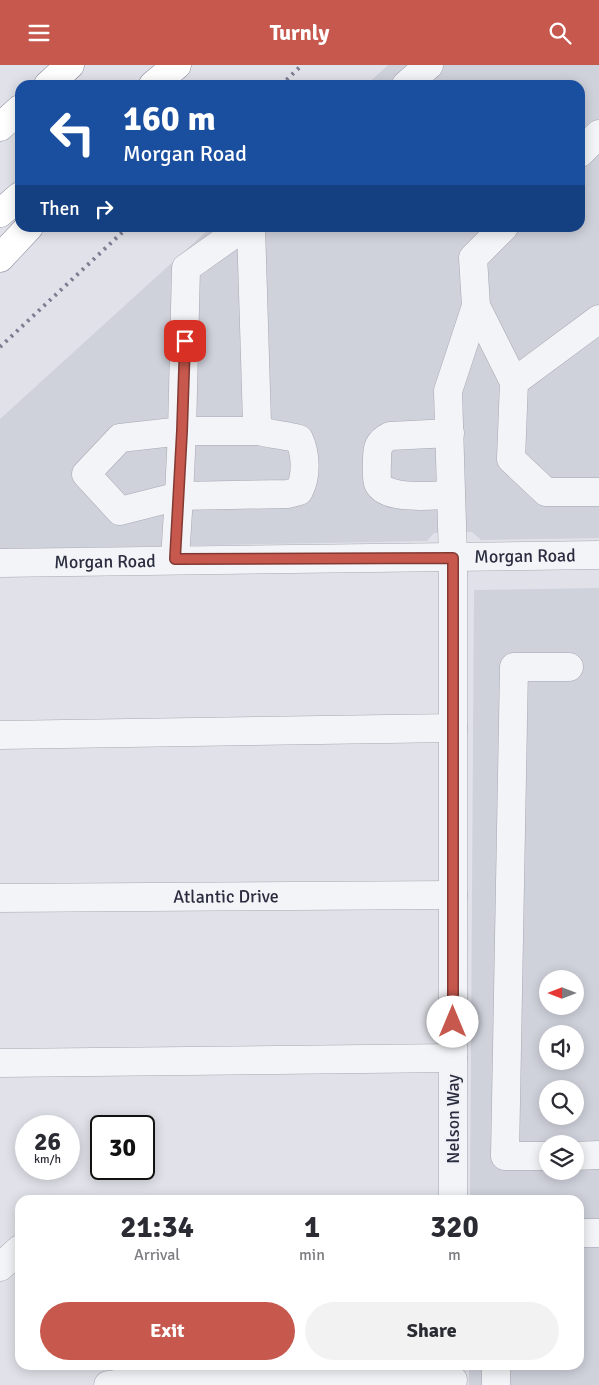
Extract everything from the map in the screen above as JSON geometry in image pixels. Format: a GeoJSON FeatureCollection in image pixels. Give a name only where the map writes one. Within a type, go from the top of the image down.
{"type":"FeatureCollection","features":[{"type":"Feature","properties":{"kind":"highway"},"geometry":{"type":"LineString","coordinates":[[54,80],[70,65]]}},
{"type":"Feature","properties":{"kind":"highway"},"geometry":{"type":"LineString","coordinates":[[159,80],[177,65]]}},
{"type":"Feature","properties":{"kind":"highway"},"geometry":{"type":"LineString","coordinates":[[171,80],[185,65]]}},
{"type":"Feature","properties":{"kind":"highway"},"geometry":{"type":"LineString","coordinates":[[0,127],[15,114]]}},
{"type":"Feature","properties":{"kind":"highway"},"geometry":{"type":"LineString","coordinates":[[0,213],[15,200]]}},
{"type":"Feature","properties":{"kind":"highway"},"geometry":{"type":"LineString","coordinates":[[0,258],[24,232]]}},
{"type":"Feature","properties":{"kind":"street"},"geometry":{"type":"LineString","coordinates":[[412,80],[429,65]]}},
{"type":"Feature","properties":{"kind":"street"},"geometry":{"type":"LineString","coordinates":[[585,148],[599,134]]}},
{"type":"Feature","properties":{"kind":"street"},"geometry":{"type":"LineString","coordinates":[[175,559],[182,431],[186,268],[237,232]]}},
{"type":"Feature","properties":{"kind":"street"},"geometry":{"type":"LineString","coordinates":[[251,232],[257,423],[260,431]]}},
{"type":"Feature","properties":{"kind":"street"},"geometry":{"type":"LineString","coordinates":[[499,232],[473,258],[476,306],[514,382],[511,459],[546,492],[599,492]]}},
{"type":"Feature","properties":{"kind":"street","name":"Nelson Way"},"geometry":{"type":"LineString","coordinates":[[453,1195],[453,558],[448,391],[476,306]]}},
{"type":"Feature","properties":{"kind":"street"},"geometry":{"type":"LineString","coordinates":[[514,382],[599,319]]}},
{"type":"Feature","properties":{"kind":"street"},"geometry":{"type":"LineString","coordinates":[[182,431],[260,431],[270,435],[288,435],[299,439],[304,449],[304,481],[299,491],[288,494],[178,496],[120,511],[86,474],[120,438],[182,431]]}},
{"type":"Feature","properties":{"kind":"street"},"geometry":{"type":"LineString","coordinates":[[450,433],[390,436],[382,440],[377,447],[378,482],[384,491],[395,495],[451,495]]}},
{"type":"Feature","properties":{"kind":"street","name":"Morgan Road"},"geometry":{"type":"LineString","coordinates":[[0,563],[175,559],[453,558],[599,555]]}},
{"type":"Feature","properties":{"kind":"street"},"geometry":{"type":"LineString","coordinates":[[539,1156],[505,1156],[514,667],[569,667]]}},
{"type":"Feature","properties":{"kind":"street"},"geometry":{"type":"LineString","coordinates":[[0,735],[453,728]]}},
{"type":"Feature","properties":{"kind":"street","name":"Atlantic Drive"},"geometry":{"type":"LineString","coordinates":[[0,898],[453,895]]}},
{"type":"Feature","properties":{"kind":"street"},"geometry":{"type":"LineString","coordinates":[[0,1063],[453,1058]]}},
{"type":"Feature","properties":{"kind":"street"},"geometry":{"type":"LineString","coordinates":[[584,1156],[599,1155]]}},
{"type":"Feature","properties":{"kind":"street"},"geometry":{"type":"LineString","coordinates":[[584,1233],[599,1233]]}},
{"type":"Feature","properties":{"kind":"street"},"geometry":{"type":"LineString","coordinates":[[0,1267],[15,1254]]}},
{"type":"Feature","properties":{"kind":"street"},"geometry":{"type":"LineString","coordinates":[[496,1370],[496,1385]]}},
{"type":"Feature","properties":{"kind":"street"},"geometry":{"type":"LineString","coordinates":[[108,1385],[129,1382],[453,1377]]}},
{"type":"Feature","properties":{"kind":"shaded area"},"geometry":{"type":"Polygon","coordinates":[[[388,65],[599,65],[599,538],[481,540],[472,532],[434,533],[427,541],[0,549],[0,419],[206,232],[585,232],[585,80],[372,80],[388,65]]]}},
{"type":"Feature","properties":{"kind":"shaded area"},"geometry":{"type":"Polygon","coordinates":[[[599,588],[599,1385],[469,1385],[469,1370],[584,1370],[584,1195],[470,1195],[474,590],[599,588]]]}},
{"type":"Feature","properties":{"kind":"railway"},"geometry":{"type":"LineString","coordinates":[[286,80],[302,65]]}},
{"type":"Feature","properties":{"kind":"railway"},"geometry":{"type":"LineString","coordinates":[[0,347],[123,232]]}},
{"type":"Feature","properties":{"kind":"route"},"geometry":{"type":"LineString","coordinates":[[185,341],[175,559],[453,558],[453,1022]]}}]}
